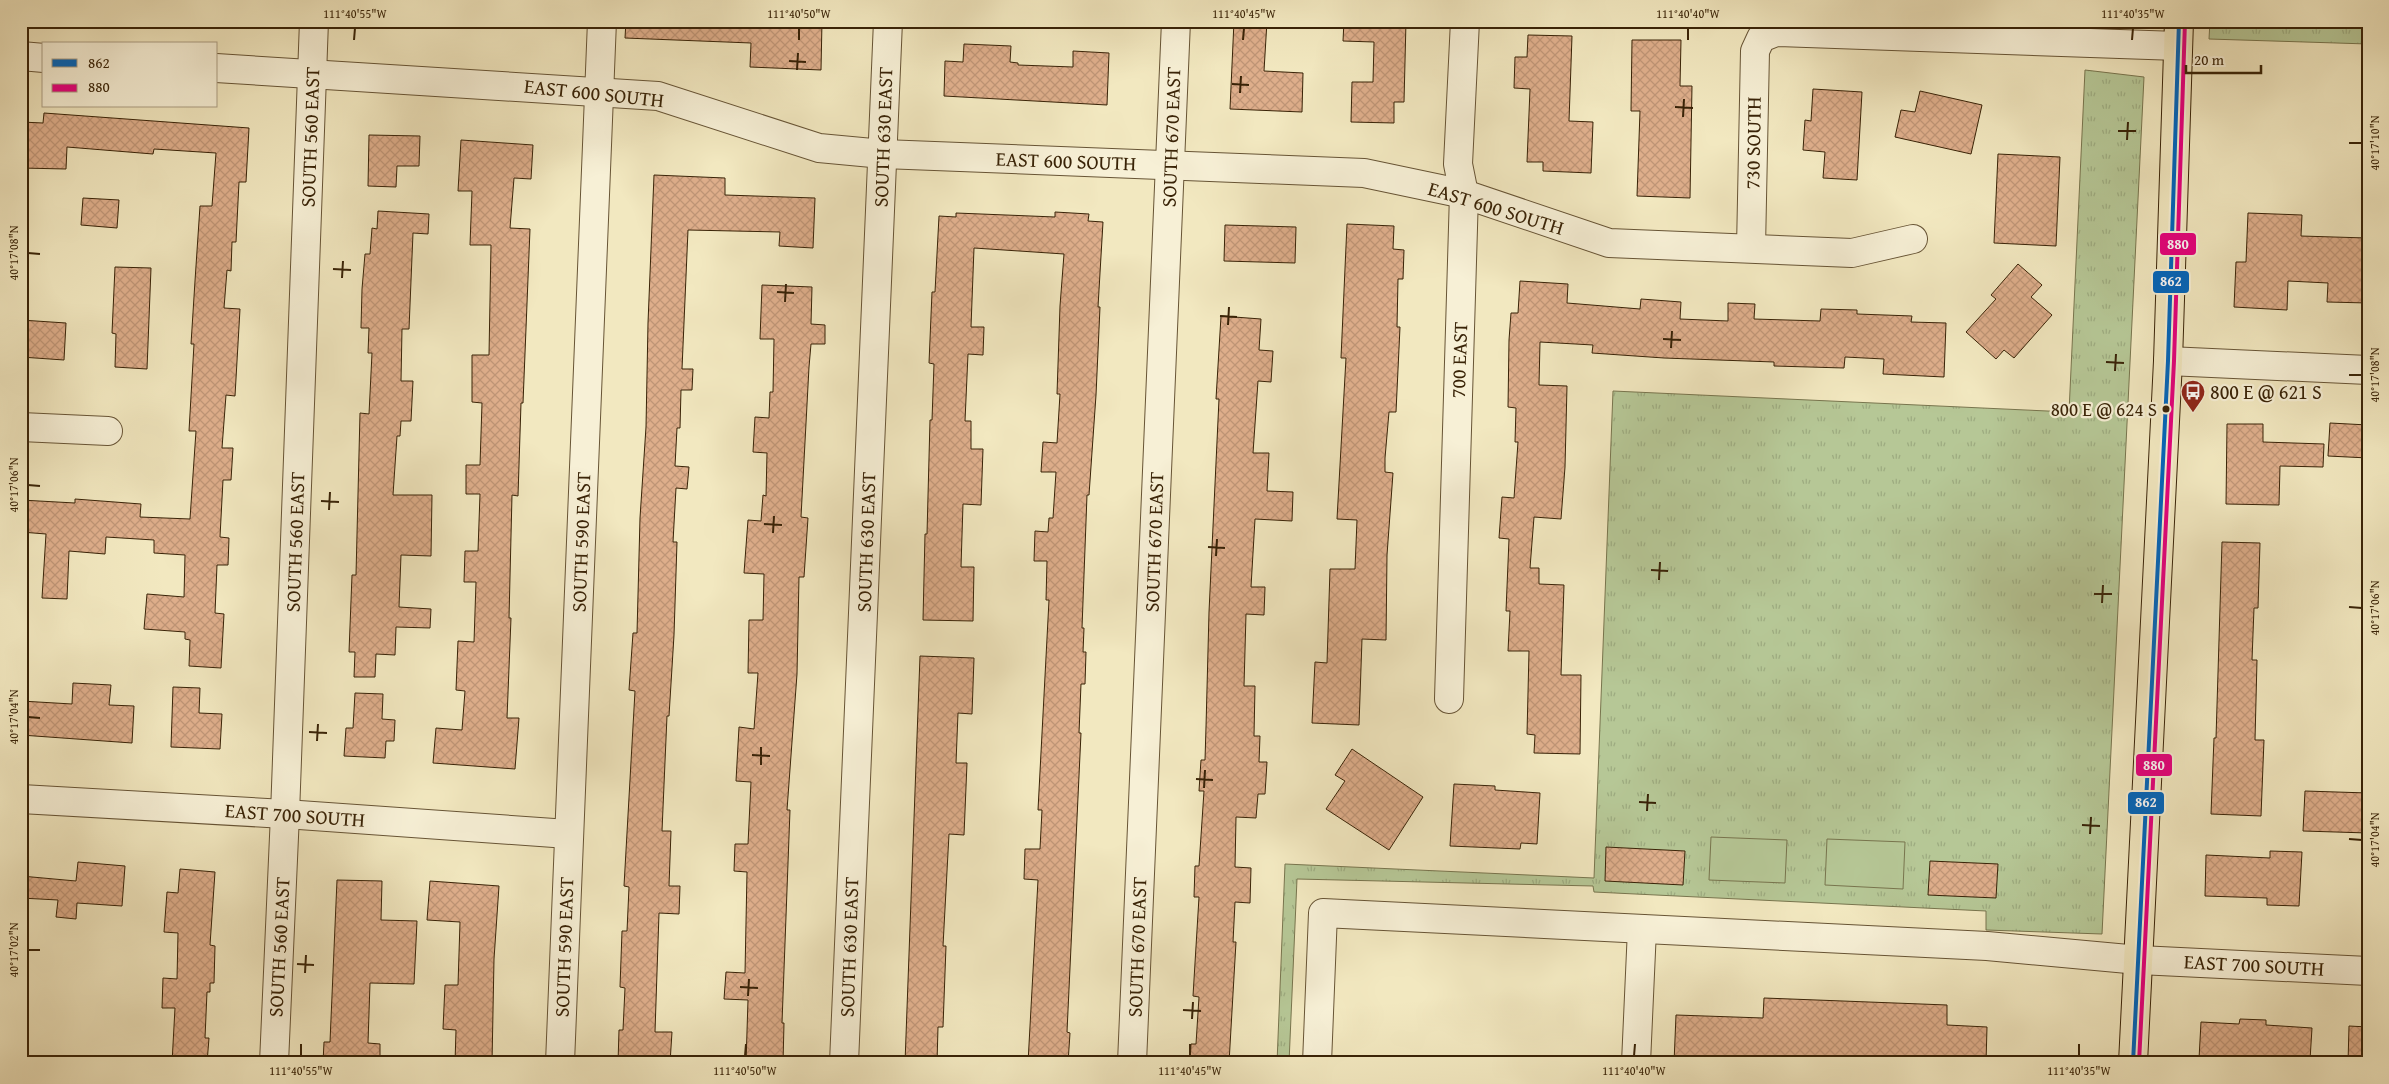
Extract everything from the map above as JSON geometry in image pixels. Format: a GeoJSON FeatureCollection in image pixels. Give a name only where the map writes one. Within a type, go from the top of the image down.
{"type":"FeatureCollection","features":[{"type":"Feature","properties":{"kind":"main road"},"geometry":{"type":"LineString","coordinates":[[2133,1063],[2168,360],[2178,34]]}},
{"type":"Feature","properties":{"kind":"street","name":"SOUTH 560 EAST"},"geometry":{"type":"LineString","coordinates":[[274,1063],[286,814],[314,21]]}},
{"type":"Feature","properties":{"kind":"street","name":"SOUTH 590 EAST"},"geometry":{"type":"LineString","coordinates":[[560,1063],[602,21]]}},
{"type":"Feature","properties":{"kind":"street","name":"SOUTH 630 EAST"},"geometry":{"type":"LineString","coordinates":[[844,1063],[888,21]]}},
{"type":"Feature","properties":{"kind":"street","name":"SOUTH 670 EAST"},"geometry":{"type":"LineString","coordinates":[[1132,1063],[1176,21]]}},
{"type":"Feature","properties":{"kind":"street","name":"700 EAST"},"geometry":{"type":"LineString","coordinates":[[1449,699],[1464,194],[1458,164],[1465,21]]}},
{"type":"Feature","properties":{"kind":"street","name":"730 SOUTH"},"geometry":{"type":"LineString","coordinates":[[1751,248],[1755,50],[1761,38],[1776,32],[2178,34]]}},
{"type":"Feature","properties":{"kind":"street"},"geometry":{"type":"LineString","coordinates":[[21,56],[42,58]]}},
{"type":"Feature","properties":{"kind":"street","name":"EAST 600 SOUTH"},"geometry":{"type":"LineString","coordinates":[[218,68],[658,96],[819,148],[883,154],[1364,173],[1464,194],[1609,243],[1852,253],[1913,239]]}},
{"type":"Feature","properties":{"kind":"street"},"geometry":{"type":"LineString","coordinates":[[2168,360],[2368,370]]}},
{"type":"Feature","properties":{"kind":"street"},"geometry":{"type":"LineString","coordinates":[[21,427],[108,431]]}},
{"type":"Feature","properties":{"kind":"street","name":"EAST 700 SOUTH"},"geometry":{"type":"LineString","coordinates":[[21,799],[286,814],[568,834]]}},
{"type":"Feature","properties":{"kind":"street","name":"EAST 700 SOUTH"},"geometry":{"type":"LineString","coordinates":[[1317,1063],[1323,913],[1987,946],[2139,960],[2368,971]]}},
{"type":"Feature","properties":{"kind":"street"},"geometry":{"type":"LineString","coordinates":[[1636,1063],[1642,929]]}},
{"type":"Feature","properties":{"kind":"green space"},"geometry":{"type":"Polygon","coordinates":[[[2210,21],[2368,21],[2368,44],[2209,39],[2210,21]]]}},
{"type":"Feature","properties":{"kind":"green space"},"geometry":{"type":"Polygon","coordinates":[[[2085,70],[2144,77],[2102,934],[1986,930],[1986,911],[1594,892],[1593,886],[1297,879],[1289,1063],[1277,1063],[1285,864],[1594,878],[1613,391],[2069,412],[2085,70]]]}},
{"type":"Feature","properties":{"kind":"green space"},"geometry":{"type":"Polygon","coordinates":[[[1711,837],[1787,840],[1785,883],[1709,880],[1711,837]]]}},
{"type":"Feature","properties":{"kind":"green space"},"geometry":{"type":"Polygon","coordinates":[[[1827,839],[1905,842],[1903,889],[1825,885],[1827,839]]]}},
{"type":"Feature","properties":{"kind":"building"},"geometry":{"type":"Polygon","coordinates":[[[626,21],[822,21],[821,70],[750,67],[751,43],[625,38],[626,21]]]}},
{"type":"Feature","properties":{"kind":"building"},"geometry":{"type":"Polygon","coordinates":[[[1234,21],[1267,21],[1264,71],[1303,73],[1302,112],[1230,109],[1234,21]]]}},
{"type":"Feature","properties":{"kind":"building"},"geometry":{"type":"Polygon","coordinates":[[[1344,21],[1406,21],[1404,102],[1394,102],[1394,123],[1351,122],[1352,82],[1373,82],[1374,42],[1343,41],[1344,21]]]}},
{"type":"Feature","properties":{"kind":"building"},"geometry":{"type":"Polygon","coordinates":[[[1528,35],[1572,36],[1569,121],[1593,122],[1591,173],[1543,171],[1543,162],[1527,162],[1530,89],[1514,88],[1515,57],[1527,57],[1528,35]]]}},
{"type":"Feature","properties":{"kind":"building"},"geometry":{"type":"Polygon","coordinates":[[[1632,40],[1681,40],[1680,86],[1692,86],[1690,198],[1637,196],[1640,111],[1631,111],[1632,40]]]}},
{"type":"Feature","properties":{"kind":"building"},"geometry":{"type":"Polygon","coordinates":[[[964,44],[1011,46],[1010,62],[1018,63],[1018,65],[1073,67],[1073,51],[1109,53],[1107,105],[944,96],[945,61],[963,62],[964,44]]]}},
{"type":"Feature","properties":{"kind":"building"},"geometry":{"type":"Polygon","coordinates":[[[1813,89],[1862,92],[1857,180],[1823,178],[1825,152],[1803,150],[1805,120],[1811,121],[1813,89]]]}},
{"type":"Feature","properties":{"kind":"building"},"geometry":{"type":"Polygon","coordinates":[[[1920,91],[1982,105],[1971,154],[1895,137],[1901,110],[1915,112],[1920,91]]]}},
{"type":"Feature","properties":{"kind":"building"},"geometry":{"type":"Polygon","coordinates":[[[44,113],[249,128],[246,182],[239,182],[236,242],[232,242],[231,271],[227,270],[224,308],[240,309],[235,396],[226,395],[222,448],[233,448],[231,480],[223,480],[220,537],[229,538],[228,565],[217,565],[215,613],[224,614],[221,668],[189,666],[190,640],[185,639],[185,632],[144,629],[147,594],[184,597],[185,555],[154,553],[154,540],[106,537],[105,554],[69,551],[67,599],[42,598],[46,534],[21,532],[21,500],[75,503],[75,499],[141,504],[140,517],[190,519],[196,431],[189,431],[194,344],[191,344],[200,206],[212,206],[216,153],[154,149],[153,154],[67,147],[66,169],[21,168],[21,122],[43,123],[44,113]]]}},
{"type":"Feature","properties":{"kind":"building"},"geometry":{"type":"Polygon","coordinates":[[[369,135],[420,136],[419,166],[397,166],[396,187],[368,186],[369,135]]]}},
{"type":"Feature","properties":{"kind":"building"},"geometry":{"type":"Polygon","coordinates":[[[461,140],[533,145],[531,179],[514,178],[510,228],[530,229],[518,496],[512,495],[509,618],[511,618],[507,718],[519,718],[515,769],[433,763],[436,728],[462,730],[465,691],[456,690],[458,641],[474,642],[476,582],[464,582],[465,551],[478,551],[480,494],[466,494],[466,465],[480,465],[482,403],[472,402],[472,355],[489,355],[491,245],[470,245],[472,191],[458,191],[461,140]]]}},
{"type":"Feature","properties":{"kind":"building"},"geometry":{"type":"Polygon","coordinates":[[[1998,154],[2060,157],[2056,246],[1994,243],[1998,154]]]}},
{"type":"Feature","properties":{"kind":"building"},"geometry":{"type":"Polygon","coordinates":[[[654,175],[725,178],[725,195],[815,198],[813,248],[779,246],[780,232],[688,230],[682,369],[693,369],[692,390],[681,390],[680,428],[677,428],[675,466],[689,467],[687,489],[676,488],[673,542],[677,542],[674,635],[669,716],[667,716],[662,831],[671,831],[669,886],[680,886],[679,914],[659,913],[655,1032],[672,1032],[670,1063],[618,1063],[619,1030],[623,1030],[625,988],[620,987],[622,931],[627,931],[629,887],[624,886],[635,691],[629,690],[633,633],[637,633],[654,175]]]}},
{"type":"Feature","properties":{"kind":"building"},"geometry":{"type":"Polygon","coordinates":[[[83,198],[119,200],[117,228],[81,225],[83,198]]]}},
{"type":"Feature","properties":{"kind":"building"},"geometry":{"type":"Polygon","coordinates":[[[378,211],[429,214],[428,234],[413,233],[409,329],[402,329],[401,381],[413,381],[411,421],[401,421],[400,436],[397,436],[393,495],[432,495],[431,556],[401,555],[399,607],[431,609],[430,628],[396,627],[395,655],[376,654],[375,677],[354,677],[355,652],[349,652],[352,575],[356,575],[360,413],[369,414],[372,353],[368,353],[369,328],[361,328],[362,289],[365,254],[370,254],[372,228],[377,229],[378,211]]]}},
{"type":"Feature","properties":{"kind":"building"},"geometry":{"type":"Polygon","coordinates":[[[1055,212],[1089,214],[1088,221],[1103,222],[1098,307],[1100,307],[1096,395],[1089,495],[1087,495],[1082,628],[1084,628],[1083,652],[1086,652],[1085,684],[1081,684],[1079,733],[1081,733],[1067,1032],[1070,1033],[1068,1063],[1028,1063],[1038,880],[1024,879],[1025,849],[1040,849],[1042,810],[1038,810],[1049,600],[1046,600],[1047,561],[1034,561],[1035,531],[1048,532],[1049,518],[1053,518],[1056,472],[1041,472],[1043,442],[1057,443],[1060,394],[1057,394],[1060,306],[1064,254],[974,248],[971,327],[984,327],[983,355],[968,354],[965,421],[971,421],[971,449],[983,449],[981,505],[963,504],[961,567],[974,567],[973,621],[923,620],[925,534],[927,534],[930,420],[932,420],[934,364],[929,363],[932,292],[935,292],[939,216],[956,217],[956,213],[1055,217],[1055,212]]]}},
{"type":"Feature","properties":{"kind":"building"},"geometry":{"type":"Polygon","coordinates":[[[2248,213],[2302,215],[2301,236],[2367,238],[2368,303],[2327,302],[2328,283],[2288,281],[2287,310],[2234,307],[2236,262],[2246,262],[2248,213]]]}},
{"type":"Feature","properties":{"kind":"building"},"geometry":{"type":"Polygon","coordinates":[[[1347,224],[1394,226],[1393,249],[1404,250],[1403,279],[1398,279],[1397,327],[1400,327],[1396,412],[1389,412],[1385,458],[1385,472],[1393,473],[1387,555],[1386,640],[1362,639],[1359,725],[1312,723],[1315,662],[1327,663],[1330,569],[1355,569],[1357,520],[1337,519],[1346,358],[1341,358],[1347,224]]]}},
{"type":"Feature","properties":{"kind":"building"},"geometry":{"type":"Polygon","coordinates":[[[1225,225],[1296,227],[1295,263],[1224,261],[1225,225]]]}},
{"type":"Feature","properties":{"kind":"building"},"geometry":{"type":"Polygon","coordinates":[[[2018,264],[2042,285],[2031,297],[2052,315],[2014,358],[2004,350],[1996,359],[1966,332],[1996,299],[1991,295],[2018,264]]]}},
{"type":"Feature","properties":{"kind":"building"},"geometry":{"type":"Polygon","coordinates":[[[115,267],[151,268],[147,369],[115,367],[116,334],[112,333],[115,267]]]}},
{"type":"Feature","properties":{"kind":"building"},"geometry":{"type":"Polygon","coordinates":[[[1520,281],[1568,284],[1567,303],[1640,309],[1641,299],[1681,302],[1680,319],[1728,321],[1728,303],[1755,304],[1754,319],[1820,321],[1821,309],[1857,310],[1857,314],[1912,316],[1911,322],[1946,323],[1944,377],[1883,374],[1884,359],[1845,357],[1844,368],[1774,366],[1774,362],[1592,353],[1593,345],[1540,342],[1539,385],[1567,386],[1565,467],[1561,519],[1534,517],[1530,568],[1539,568],[1539,584],[1564,585],[1561,675],[1581,675],[1580,754],[1534,753],[1535,735],[1527,734],[1529,651],[1508,651],[1510,611],[1506,611],[1509,539],[1499,538],[1502,497],[1514,498],[1518,442],[1515,442],[1516,408],[1508,407],[1509,340],[1511,313],[1518,313],[1520,281]]]}},
{"type":"Feature","properties":{"kind":"building"},"geometry":{"type":"Polygon","coordinates":[[[762,285],[812,287],[811,324],[825,325],[825,344],[811,344],[809,367],[801,517],[808,518],[804,577],[799,577],[797,674],[787,810],[790,810],[782,1023],[784,1023],[783,1063],[746,1063],[748,1000],[724,999],[726,972],[745,973],[747,872],[734,871],[735,844],[748,844],[751,782],[736,781],[739,727],[754,729],[758,673],[748,673],[749,620],[763,620],[764,574],[744,573],[748,520],[761,521],[763,495],[766,496],[767,453],[753,452],[755,417],[769,418],[770,392],[773,392],[774,339],[760,339],[762,285]]]}},
{"type":"Feature","properties":{"kind":"building"},"geometry":{"type":"Polygon","coordinates":[[[1221,316],[1261,319],[1259,350],[1273,351],[1271,382],[1258,381],[1253,453],[1269,453],[1267,491],[1293,492],[1292,521],[1255,519],[1251,587],[1265,587],[1264,615],[1246,614],[1244,686],[1255,686],[1254,736],[1260,736],[1259,762],[1267,762],[1265,794],[1258,794],[1256,818],[1236,817],[1235,867],[1251,868],[1250,903],[1235,902],[1233,942],[1236,942],[1229,1063],[1190,1063],[1191,1044],[1196,1044],[1199,997],[1193,996],[1199,897],[1194,897],[1195,866],[1199,866],[1204,791],[1199,791],[1201,760],[1205,760],[1209,612],[1219,399],[1216,399],[1221,316]]]}},
{"type":"Feature","properties":{"kind":"building"},"geometry":{"type":"Polygon","coordinates":[[[21,320],[66,323],[64,360],[21,357],[21,320]]]}},
{"type":"Feature","properties":{"kind":"building"},"geometry":{"type":"Polygon","coordinates":[[[2330,423],[2368,425],[2368,458],[2328,456],[2330,423]]]}},
{"type":"Feature","properties":{"kind":"building"},"geometry":{"type":"Polygon","coordinates":[[[2227,424],[2263,424],[2263,442],[2324,444],[2323,467],[2280,466],[2279,505],[2226,504],[2227,424]]]}},
{"type":"Feature","properties":{"kind":"building"},"geometry":{"type":"Polygon","coordinates":[[[2222,542],[2260,543],[2258,608],[2254,608],[2252,660],[2257,660],[2255,740],[2264,740],[2261,816],[2211,814],[2214,738],[2216,738],[2222,542]]]}},
{"type":"Feature","properties":{"kind":"building"},"geometry":{"type":"Polygon","coordinates":[[[920,656],[974,658],[972,714],[958,713],[956,763],[967,763],[964,835],[949,834],[943,946],[946,946],[943,1027],[938,1027],[937,1063],[905,1063],[920,656]]]}},
{"type":"Feature","properties":{"kind":"building"},"geometry":{"type":"Polygon","coordinates":[[[73,683],[111,685],[109,705],[134,706],[132,743],[21,735],[21,701],[72,704],[73,683]]]}},
{"type":"Feature","properties":{"kind":"building"},"geometry":{"type":"Polygon","coordinates":[[[173,687],[200,688],[199,713],[222,714],[220,749],[171,747],[173,687]]]}},
{"type":"Feature","properties":{"kind":"building"},"geometry":{"type":"Polygon","coordinates":[[[355,693],[383,694],[382,719],[395,720],[394,741],[386,741],[385,758],[344,756],[346,728],[353,728],[355,693]]]}},
{"type":"Feature","properties":{"kind":"building"},"geometry":{"type":"Polygon","coordinates":[[[1352,749],[1423,797],[1389,850],[1326,809],[1345,781],[1335,775],[1352,749]]]}},
{"type":"Feature","properties":{"kind":"building"},"geometry":{"type":"Polygon","coordinates":[[[1454,784],[1495,786],[1495,790],[1540,793],[1537,844],[1521,843],[1520,849],[1450,846],[1454,784]]]}},
{"type":"Feature","properties":{"kind":"building"},"geometry":{"type":"Polygon","coordinates":[[[2305,791],[2368,793],[2368,833],[2303,831],[2305,791]]]}},
{"type":"Feature","properties":{"kind":"building"},"geometry":{"type":"Polygon","coordinates":[[[1606,847],[1685,851],[1683,885],[1605,881],[1606,847]]]}},
{"type":"Feature","properties":{"kind":"building"},"geometry":{"type":"Polygon","coordinates":[[[2270,851],[2302,852],[2299,906],[2267,905],[2267,898],[2205,896],[2206,855],[2270,858],[2270,851]]]}},
{"type":"Feature","properties":{"kind":"building"},"geometry":{"type":"Polygon","coordinates":[[[1930,861],[1998,864],[1996,898],[1928,895],[1930,861]]]}},
{"type":"Feature","properties":{"kind":"building"},"geometry":{"type":"Polygon","coordinates":[[[78,862],[125,866],[122,906],[77,903],[76,919],[56,917],[58,900],[21,898],[21,876],[76,881],[78,862]]]}},
{"type":"Feature","properties":{"kind":"building"},"geometry":{"type":"Polygon","coordinates":[[[180,869],[215,872],[210,945],[215,946],[214,983],[210,983],[210,992],[207,992],[205,1038],[209,1038],[207,1063],[172,1063],[175,1008],[162,1008],[163,978],[177,979],[178,933],[164,932],[167,892],[178,893],[180,869]]]}},
{"type":"Feature","properties":{"kind":"building"},"geometry":{"type":"Polygon","coordinates":[[[337,880],[382,881],[381,920],[417,921],[414,984],[370,983],[368,1043],[380,1044],[380,1063],[323,1063],[324,1042],[330,1042],[337,880]]]}},
{"type":"Feature","properties":{"kind":"building"},"geometry":{"type":"Polygon","coordinates":[[[430,881],[499,886],[494,959],[492,1063],[455,1063],[456,1030],[443,1029],[445,985],[458,985],[460,922],[427,920],[430,881]]]}},
{"type":"Feature","properties":{"kind":"building"},"geometry":{"type":"Polygon","coordinates":[[[1764,998],[1947,1005],[1947,1025],[1987,1027],[1986,1063],[1674,1063],[1676,1015],[1763,1018],[1764,998]]]}},
{"type":"Feature","properties":{"kind":"building"},"geometry":{"type":"Polygon","coordinates":[[[2240,1019],[2266,1020],[2266,1025],[2312,1028],[2310,1060],[2292,1059],[2292,1063],[2226,1063],[2226,1061],[2199,1059],[2201,1022],[2239,1024],[2240,1019]]]}},
{"type":"Feature","properties":{"kind":"building"},"geometry":{"type":"Polygon","coordinates":[[[2349,1026],[2368,1027],[2368,1063],[2348,1063],[2349,1026]]]}},
{"type":"Feature","properties":{"kind":"transit line","name":"862"},"geometry":{"type":"LineString","coordinates":[[2133,1063],[2168,361],[2179,21]]}},
{"type":"Feature","properties":{"kind":"transit line","name":"880"},"geometry":{"type":"LineString","coordinates":[[2139,1063],[2174,361],[2185,21]]}},
{"type":"Feature","properties":{"kind":"place","name":"800 E @ 624 S"},"geometry":{"type":"Point","coordinates":[2166,409]}},
{"type":"Feature","properties":{"kind":"place","name":"800 E @ 621 S"},"geometry":{"type":"Point","coordinates":[2193,413]}}]}
